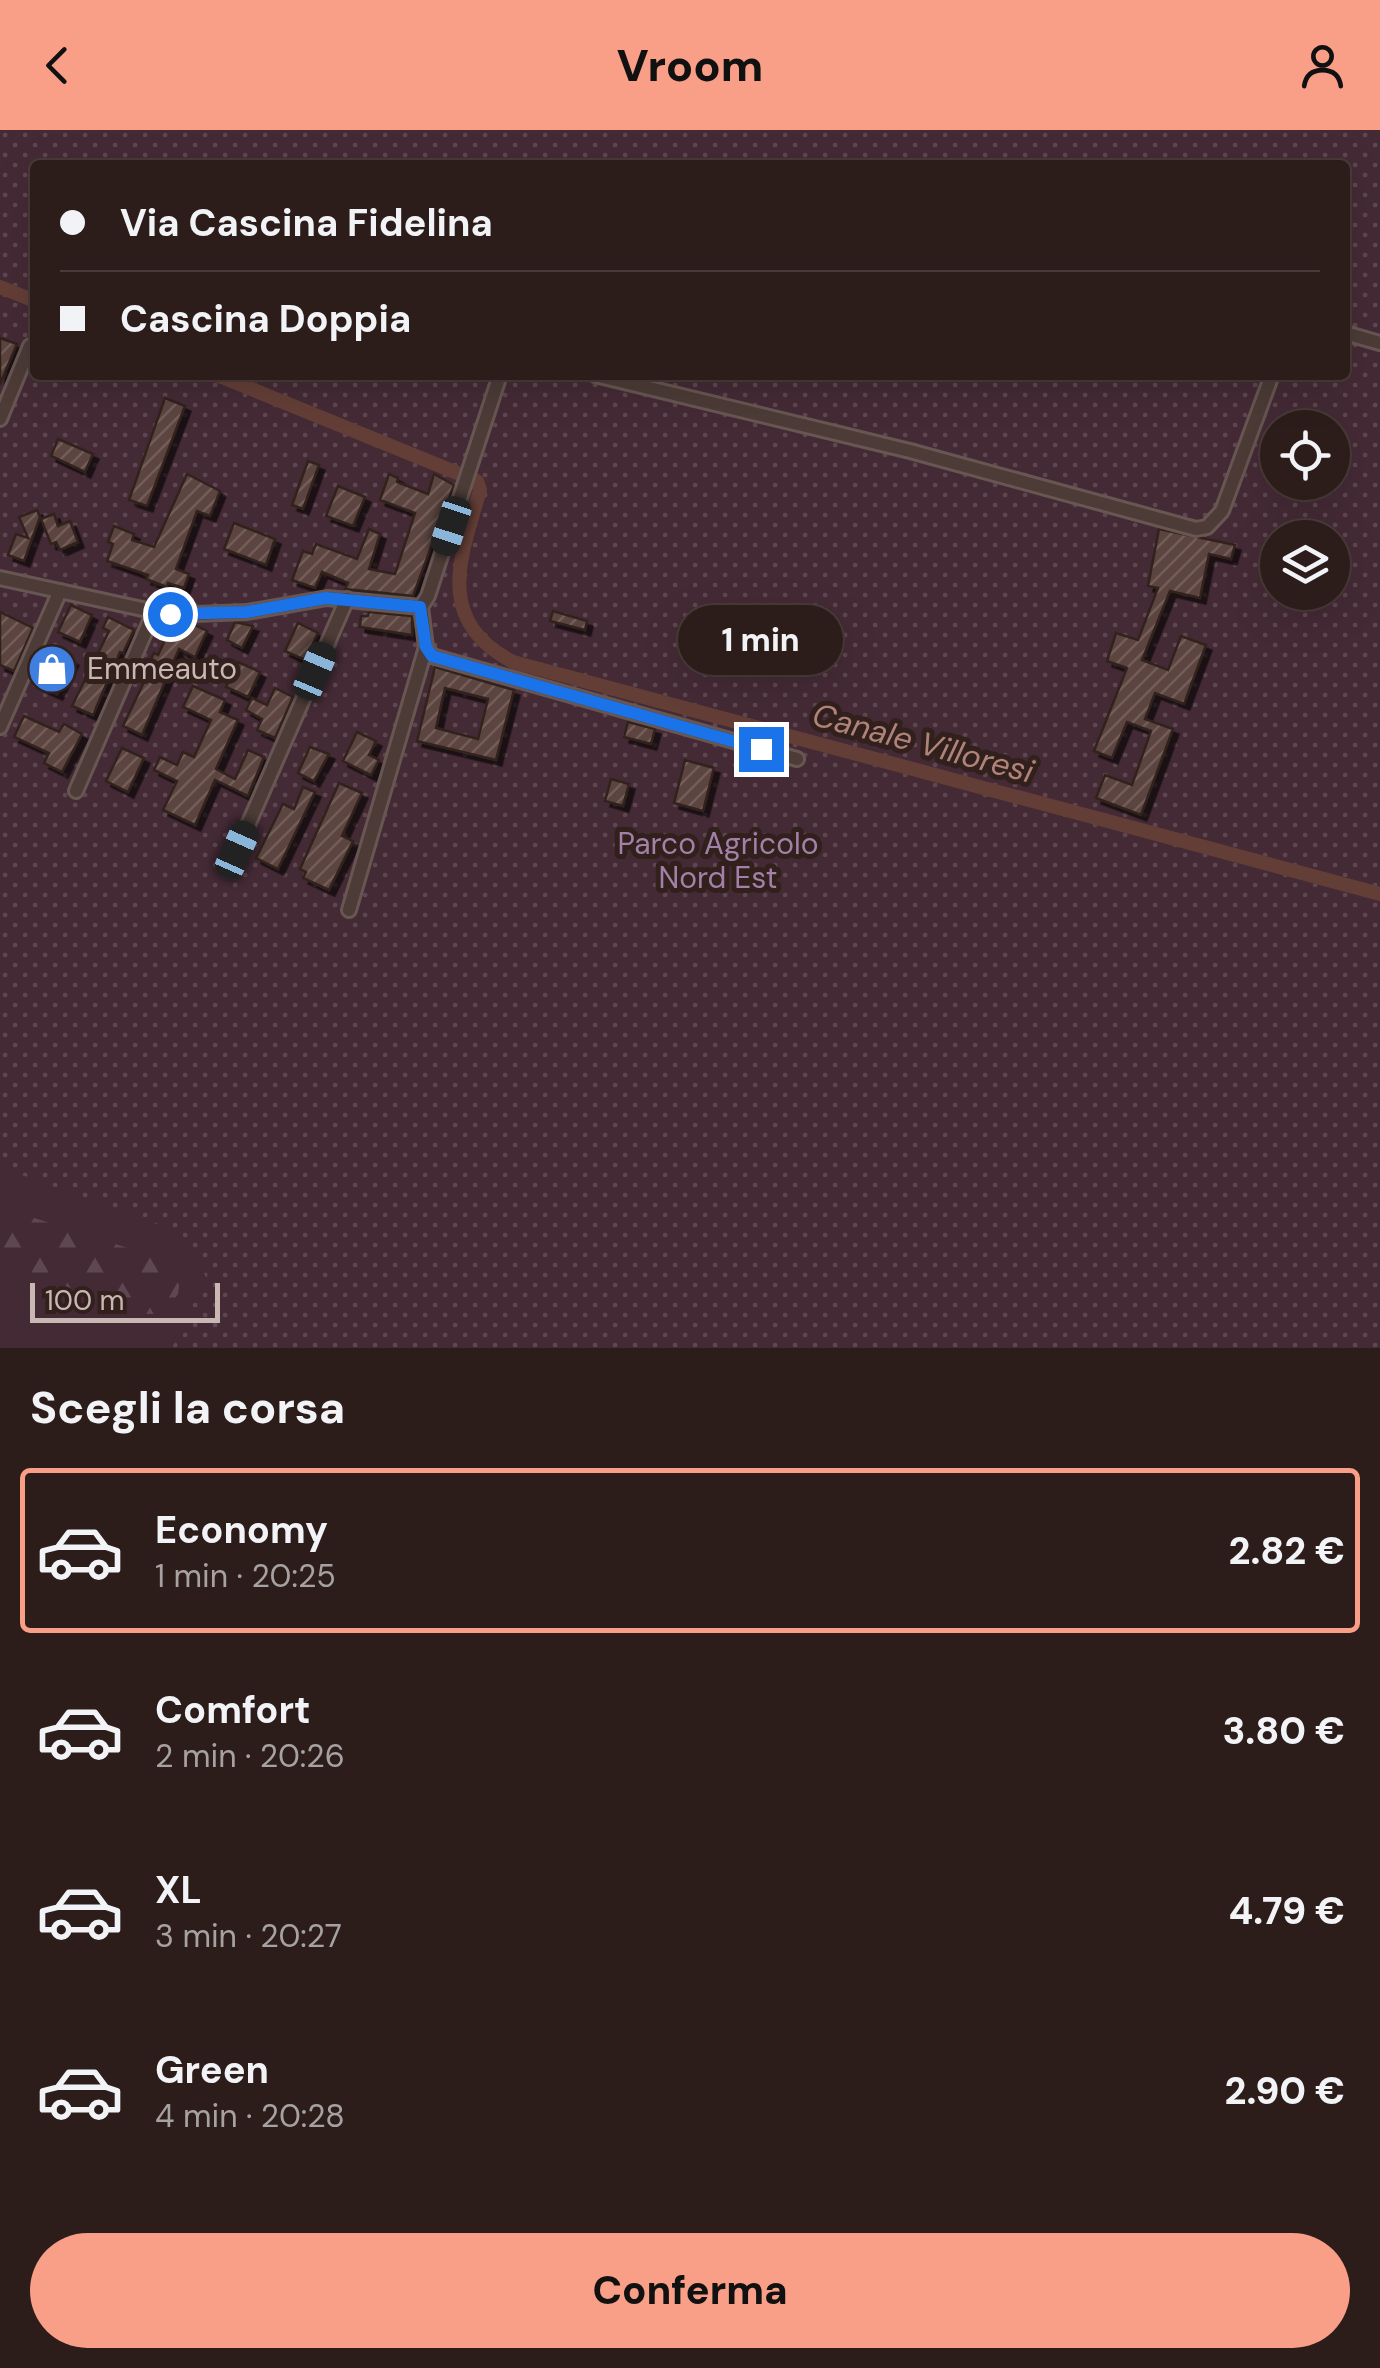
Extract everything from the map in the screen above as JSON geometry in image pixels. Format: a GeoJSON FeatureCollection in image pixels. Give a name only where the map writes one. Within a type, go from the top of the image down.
{"type":"FeatureCollection","features":[{"type":"Feature","properties":{"kind":"street"},"geometry":{"type":"LineString","coordinates":[[1350,334],[1380,343]]}},
{"type":"Feature","properties":{"kind":"street"},"geometry":{"type":"LineString","coordinates":[[0,419],[30,346]]}},
{"type":"Feature","properties":{"kind":"street"},"geometry":{"type":"LineString","coordinates":[[349,910],[426,647],[420,607],[428,596],[498,380]]}},
{"type":"Feature","properties":{"kind":"street"},"geometry":{"type":"LineString","coordinates":[[617,380],[910,451],[1196,530],[1210,525],[1222,510],[1270,380]]}},
{"type":"Feature","properties":{"kind":"street"},"geometry":{"type":"LineString","coordinates":[[0,578],[154,612],[221,614],[326,598],[420,607]]}},
{"type":"Feature","properties":{"kind":"street"},"geometry":{"type":"LineString","coordinates":[[0,728],[60,591]]}},
{"type":"Feature","properties":{"kind":"street"},"geometry":{"type":"LineString","coordinates":[[237,850],[346,600]]}},
{"type":"Feature","properties":{"kind":"street"},"geometry":{"type":"LineString","coordinates":[[76,791],[154,612]]}},
{"type":"Feature","properties":{"kind":"street"},"geometry":{"type":"LineString","coordinates":[[426,647],[432,656],[797,759]]}},
{"type":"Feature","properties":{"kind":"green space","name":"Parco Agricolo Nord Est"},"geometry":{"type":"Polygon","coordinates":[[[0,130],[1380,130],[1380,1348],[172,1348],[206,1277],[181,1233],[0,1167],[0,130]]]}},
{"type":"Feature","properties":{"kind":"green space"},"geometry":{"type":"Polygon","coordinates":[[[0,1159],[225,1234],[175,1348],[0,1348],[0,1159]]]}},
{"type":"Feature","properties":{"kind":"green space"},"geometry":{"type":"Polygon","coordinates":[[[0,1207],[165,1260],[180,1279],[178,1294],[163,1314],[148,1314],[0,1268],[0,1207]]]}},
{"type":"Feature","properties":{"kind":"building"},"geometry":{"type":"Polygon","coordinates":[[[0,338],[17,344],[0,384],[0,338]]]}},
{"type":"Feature","properties":{"kind":"building"},"geometry":{"type":"Polygon","coordinates":[[[165,398],[185,406],[147,506],[129,500],[165,398]]]}},
{"type":"Feature","properties":{"kind":"building"},"geometry":{"type":"Polygon","coordinates":[[[58,439],[93,454],[85,472],[51,456],[58,439]]]}},
{"type":"Feature","properties":{"kind":"building"},"geometry":{"type":"Polygon","coordinates":[[[308,461],[319,465],[303,509],[292,505],[308,461]]]}},
{"type":"Feature","properties":{"kind":"building"},"geometry":{"type":"Polygon","coordinates":[[[187,474],[220,491],[210,516],[197,511],[176,569],[189,574],[184,588],[168,583],[167,587],[146,579],[148,575],[107,561],[114,526],[134,534],[132,540],[154,547],[187,474]]]}},
{"type":"Feature","properties":{"kind":"building"},"geometry":{"type":"Polygon","coordinates":[[[389,474],[398,478],[397,482],[428,494],[434,474],[454,485],[413,596],[345,589],[348,583],[322,572],[315,588],[292,580],[303,551],[312,554],[316,544],[357,559],[369,529],[380,534],[369,569],[395,574],[415,513],[380,500],[389,474]]]}},
{"type":"Feature","properties":{"kind":"building"},"geometry":{"type":"Polygon","coordinates":[[[338,486],[365,497],[353,526],[326,516],[338,486]]]}},
{"type":"Feature","properties":{"kind":"building"},"geometry":{"type":"Polygon","coordinates":[[[37,510],[40,517],[24,561],[8,555],[16,534],[28,538],[19,517],[37,510]]]}},
{"type":"Feature","properties":{"kind":"building"},"geometry":{"type":"Polygon","coordinates":[[[54,514],[58,526],[70,521],[78,542],[60,550],[56,542],[51,544],[41,519],[54,514]]]}},
{"type":"Feature","properties":{"kind":"building"},"geometry":{"type":"Polygon","coordinates":[[[234,523],[275,539],[266,565],[224,549],[234,523]]]}},
{"type":"Feature","properties":{"kind":"building"},"geometry":{"type":"Polygon","coordinates":[[[1159,529],[1235,545],[1231,559],[1209,554],[1200,598],[1170,591],[1142,660],[1168,670],[1181,636],[1206,645],[1184,704],[1155,693],[1145,719],[1173,729],[1141,815],[1096,798],[1105,775],[1132,785],[1151,731],[1127,722],[1112,758],[1094,751],[1127,668],[1107,661],[1116,633],[1138,640],[1158,588],[1148,586],[1159,529]]]}},
{"type":"Feature","properties":{"kind":"building"},"geometry":{"type":"Polygon","coordinates":[[[71,605],[92,615],[80,642],[58,632],[71,605]]]}},
{"type":"Feature","properties":{"kind":"building"},"geometry":{"type":"Polygon","coordinates":[[[553,611],[587,621],[585,630],[550,621],[553,611]]]}},
{"type":"Feature","properties":{"kind":"building"},"geometry":{"type":"Polygon","coordinates":[[[0,612],[33,628],[14,671],[0,665],[0,612]]]}},
{"type":"Feature","properties":{"kind":"building"},"geometry":{"type":"Polygon","coordinates":[[[369,612],[412,616],[412,635],[360,627],[361,616],[368,616],[369,612]]]}},
{"type":"Feature","properties":{"kind":"building"},"geometry":{"type":"Polygon","coordinates":[[[108,617],[134,630],[123,653],[120,652],[93,715],[72,706],[109,631],[103,628],[108,617]]]}},
{"type":"Feature","properties":{"kind":"building"},"geometry":{"type":"Polygon","coordinates":[[[235,622],[253,626],[242,648],[227,640],[235,622]]]}},
{"type":"Feature","properties":{"kind":"building"},"geometry":{"type":"Polygon","coordinates":[[[298,623],[318,633],[305,660],[285,651],[298,623]]]}},
{"type":"Feature","properties":{"kind":"building"},"geometry":{"type":"Polygon","coordinates":[[[193,624],[207,631],[195,657],[179,649],[142,735],[123,726],[154,653],[158,655],[172,625],[189,631],[193,624]]]}},
{"type":"Feature","properties":{"kind":"building"},"geometry":{"type":"Polygon","coordinates":[[[53,650],[73,660],[57,694],[39,686],[53,650]]]}},
{"type":"Feature","properties":{"kind":"building"},"geometry":{"type":"Polygon","coordinates":[[[238,662],[260,672],[248,697],[226,687],[238,662]]]}},
{"type":"Feature","properties":{"kind":"building"},"geometry":{"type":"Polygon","coordinates":[[[435,667],[514,690],[496,760],[417,741],[435,667]],[[445,688],[436,728],[478,739],[488,699],[445,688]]]}},
{"type":"Feature","properties":{"kind":"building"},"geometry":{"type":"Polygon","coordinates":[[[193,686],[225,700],[220,712],[238,720],[216,769],[235,779],[248,750],[264,757],[248,796],[215,780],[195,825],[163,810],[177,781],[154,770],[160,757],[177,765],[183,752],[194,757],[211,720],[183,707],[193,686]]]}},
{"type":"Feature","properties":{"kind":"building"},"geometry":{"type":"Polygon","coordinates":[[[275,688],[293,697],[275,738],[257,730],[262,719],[246,710],[252,698],[267,705],[275,688]]]}},
{"type":"Feature","properties":{"kind":"building"},"geometry":{"type":"Polygon","coordinates":[[[24,716],[59,732],[64,724],[82,734],[62,772],[44,763],[49,753],[14,737],[24,716]]]}},
{"type":"Feature","properties":{"kind":"building"},"geometry":{"type":"Polygon","coordinates":[[[628,722],[655,729],[651,744],[624,737],[628,722]]]}},
{"type":"Feature","properties":{"kind":"building"},"geometry":{"type":"Polygon","coordinates":[[[357,732],[376,741],[369,755],[379,760],[371,775],[343,761],[357,732]]]}},
{"type":"Feature","properties":{"kind":"building"},"geometry":{"type":"Polygon","coordinates":[[[310,747],[329,754],[314,781],[298,773],[310,747]]]}},
{"type":"Feature","properties":{"kind":"building"},"geometry":{"type":"Polygon","coordinates":[[[122,748],[144,758],[128,792],[106,781],[122,748]]]}},
{"type":"Feature","properties":{"kind":"building"},"geometry":{"type":"Polygon","coordinates":[[[685,760],[714,768],[703,811],[674,803],[685,760]]]}},
{"type":"Feature","properties":{"kind":"building"},"geometry":{"type":"Polygon","coordinates":[[[611,779],[629,784],[623,806],[605,801],[611,779]]]}},
{"type":"Feature","properties":{"kind":"building"},"geometry":{"type":"Polygon","coordinates":[[[339,783],[362,793],[342,836],[353,841],[329,890],[303,878],[306,872],[300,869],[339,783]]]}},
{"type":"Feature","properties":{"kind":"building"},"geometry":{"type":"Polygon","coordinates":[[[303,787],[315,792],[278,869],[256,858],[283,804],[294,809],[303,787]]]}},
{"type":"Feature","properties":{"kind":"waterway","name":"Canale Villoresi"},"geometry":{"type":"LineString","coordinates":[[0,287],[30,299]]}},
{"type":"Feature","properties":{"kind":"waterway","name":"Canale Villoresi"},"geometry":{"type":"LineString","coordinates":[[229,380],[477,481],[480,490],[461,563],[462,607],[471,627],[513,662],[1380,894]]}},
{"type":"Feature","properties":{"kind":"place","name":"Emmeauto"},"geometry":{"type":"Point","coordinates":[52,669]}},
{"type":"Feature","properties":{"kind":"route"},"geometry":{"type":"LineString","coordinates":[[170,614],[247,612],[326,598],[420,607],[426,647],[432,656],[761,749]]}}]}
